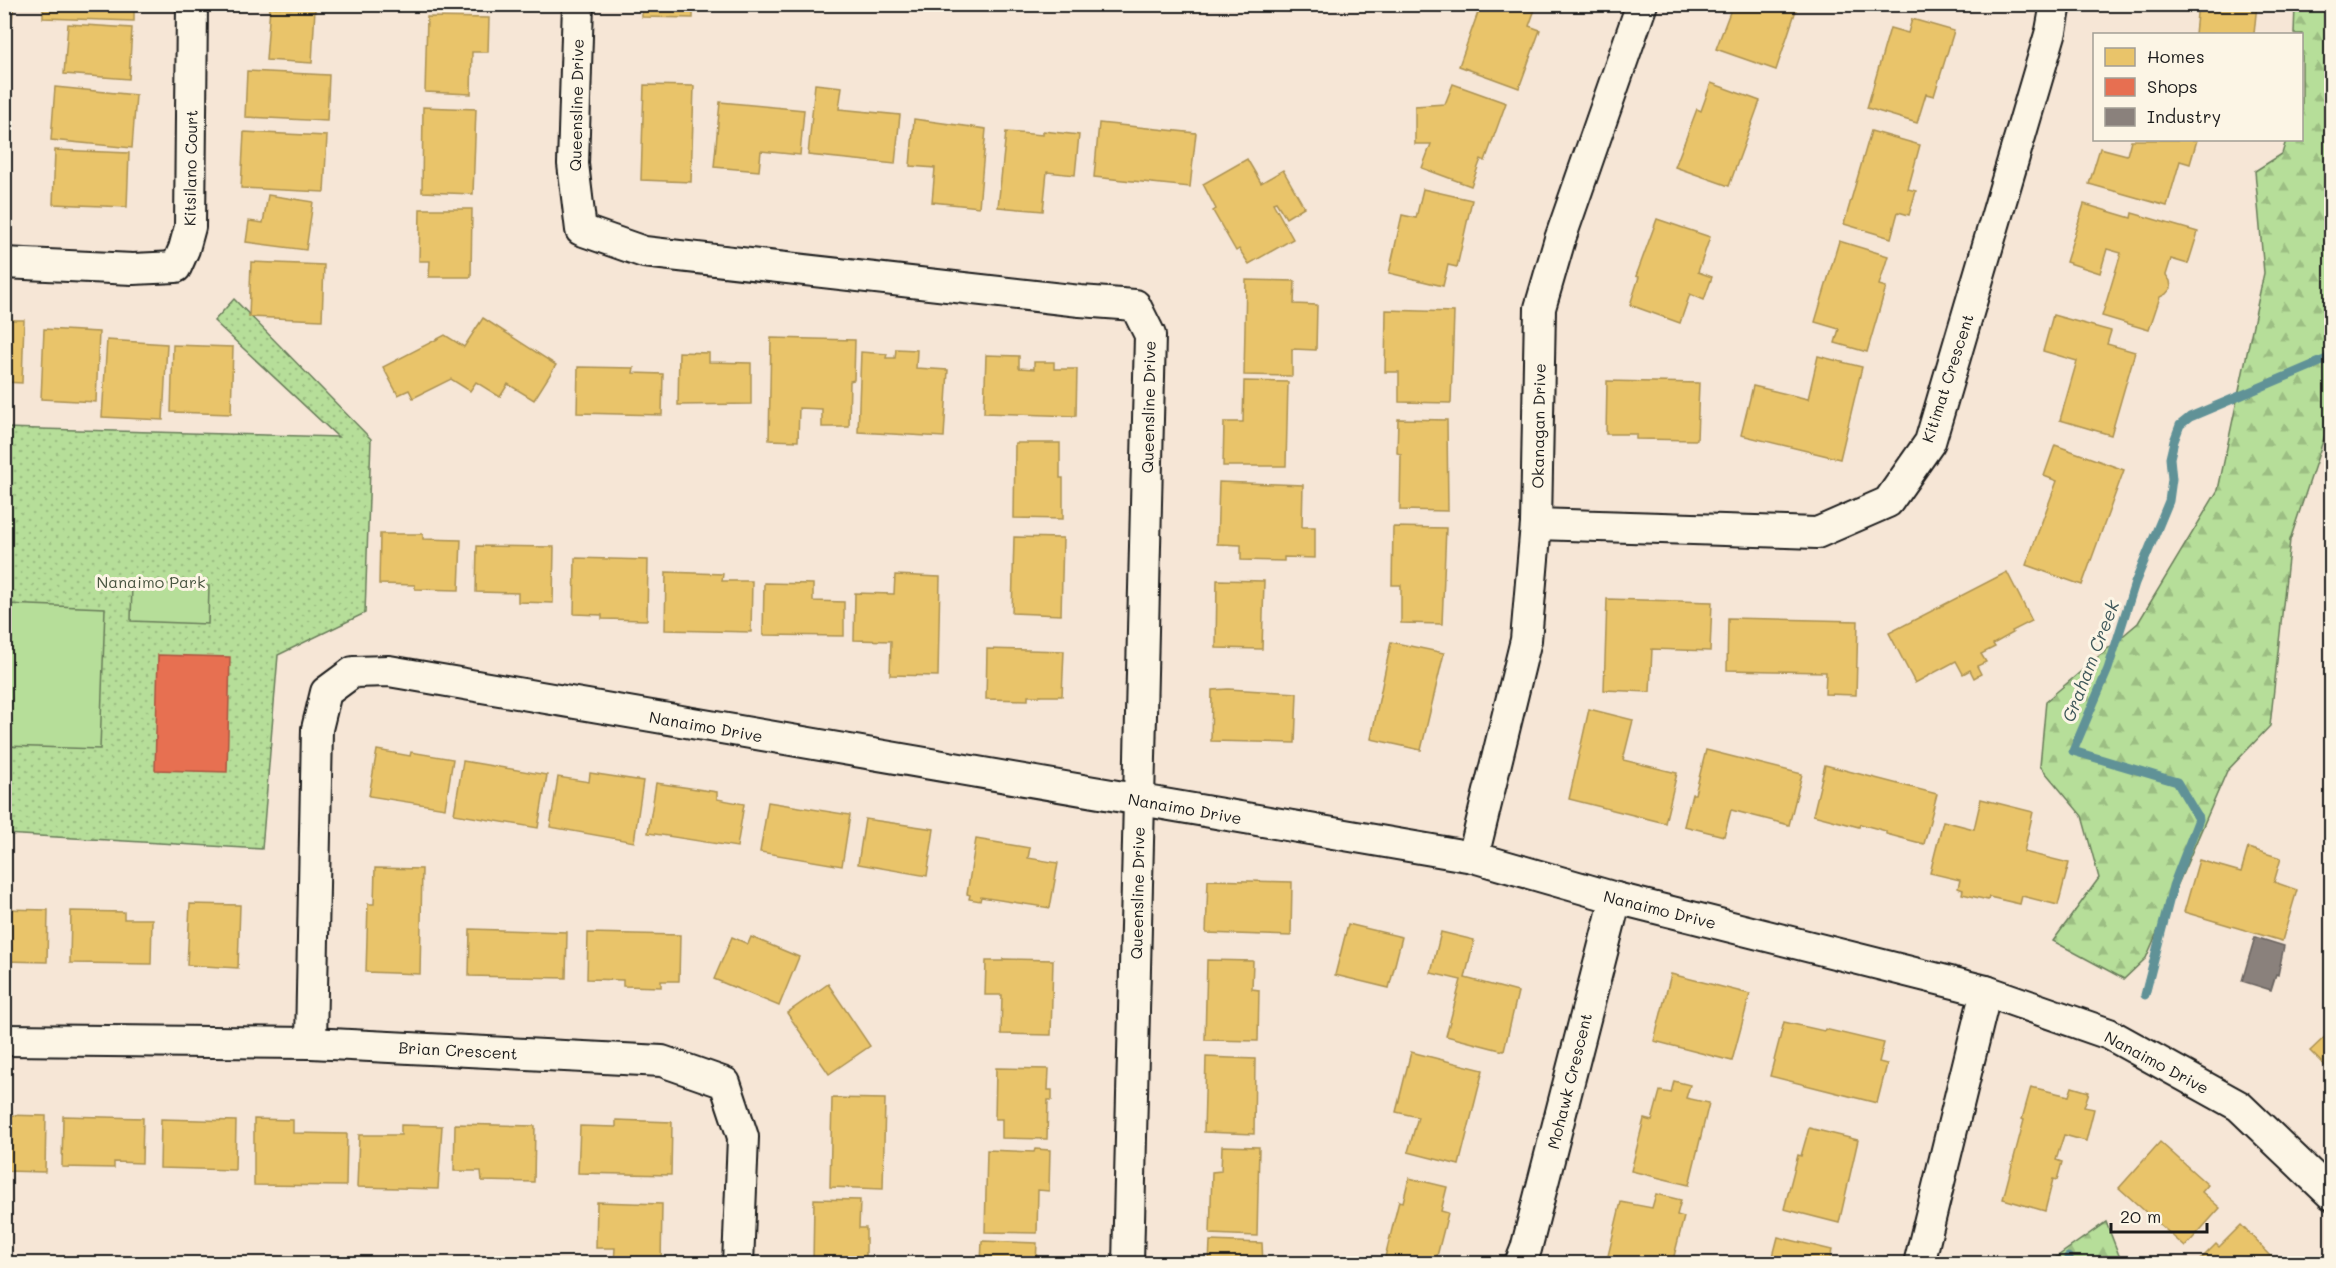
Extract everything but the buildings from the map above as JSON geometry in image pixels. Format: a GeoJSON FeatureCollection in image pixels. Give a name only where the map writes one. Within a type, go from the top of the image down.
{"type":"FeatureCollection","features":[{"type":"Feature","properties":{"kind":"street","name":"Kitsilano Court"},"geometry":{"type":"LineString","coordinates":[[4,263],[133,269],[176,267],[190,227],[192,4]]}},
{"type":"Feature","properties":{"kind":"street","name":"Queensline Drive"},"geometry":{"type":"LineString","coordinates":[[578,4],[573,164],[581,230],[644,252],[1080,301],[1135,305],[1150,334],[1128,1263]]}},
{"type":"Feature","properties":{"kind":"street","name":"Okanagan Drive"},"geometry":{"type":"LineString","coordinates":[[1473,857],[1526,640],[1536,524],[1540,308],[1560,239],[1642,4]]}},
{"type":"Feature","properties":{"kind":"street","name":"Kitimat Crescent"},"geometry":{"type":"LineString","coordinates":[[1536,524],[1817,533],[1888,502],[1930,441],[2051,31],[2056,4]]}},
{"type":"Feature","properties":{"kind":"street","name":"Nanaimo Drive"},"geometry":{"type":"LineString","coordinates":[[311,1043],[317,729],[326,692],[352,672],[389,671],[1473,857],[1616,898],[1986,991],[2109,1034],[2239,1106],[2331,1195]]}},
{"type":"Feature","properties":{"kind":"street","name":"Mohawk Crescent"},"geometry":{"type":"LineString","coordinates":[[1520,1263],[1526,1249],[1616,898]]}},
{"type":"Feature","properties":{"kind":"street"},"geometry":{"type":"LineString","coordinates":[[1919,1263],[1986,991]]}},
{"type":"Feature","properties":{"kind":"street","name":"Brian Crescent"},"geometry":{"type":"LineString","coordinates":[[4,1040],[311,1043],[662,1061],[725,1083],[743,1137],[738,1263]]}},
{"type":"Feature","properties":{"kind":"green space"},"geometry":{"type":"Polygon","coordinates":[[[2295,5],[2331,5],[2331,417],[2290,540],[2270,726],[2227,771],[2146,958],[2124,979],[2053,941],[2099,878],[2082,816],[2040,766],[2046,701],[2138,623],[2218,490],[2264,273],[2255,171],[2282,154],[2286,141],[2303,141],[2303,33],[2294,33],[2295,5]]]}},
{"type":"Feature","properties":{"kind":"green space","name":"Nanaimo Park"},"geometry":{"type":"Polygon","coordinates":[[[234,299],[371,439],[365,613],[278,655],[262,849],[5,834],[4,428],[338,437],[214,321],[234,299]]]}},
{"type":"Feature","properties":{"kind":"green space"},"geometry":{"type":"Polygon","coordinates":[[[132,583],[209,586],[208,624],[131,621],[132,583]]]}},
{"type":"Feature","properties":{"kind":"green space"},"geometry":{"type":"Polygon","coordinates":[[[5,604],[105,608],[100,749],[5,746],[5,604]]]}},
{"type":"Feature","properties":{"kind":"green space"},"geometry":{"type":"Polygon","coordinates":[[[2106,1222],[2122,1263],[2048,1263],[2106,1222]]]}},
{"type":"Feature","properties":{"kind":"waterway","name":"Graham Creek"},"geometry":{"type":"LineString","coordinates":[[2145,995],[2173,886],[2199,819],[2177,782],[2073,751],[2108,669],[2135,583],[2169,501],[2172,479],[2170,458],[2180,425],[2190,417],[2327,359],[2332,350]]}},
{"type":"Feature","properties":{"kind":"waterway","name":"Graham Creek"},"geometry":{"type":"LineString","coordinates":[[2068,1257],[2072,1264]]}}]}
